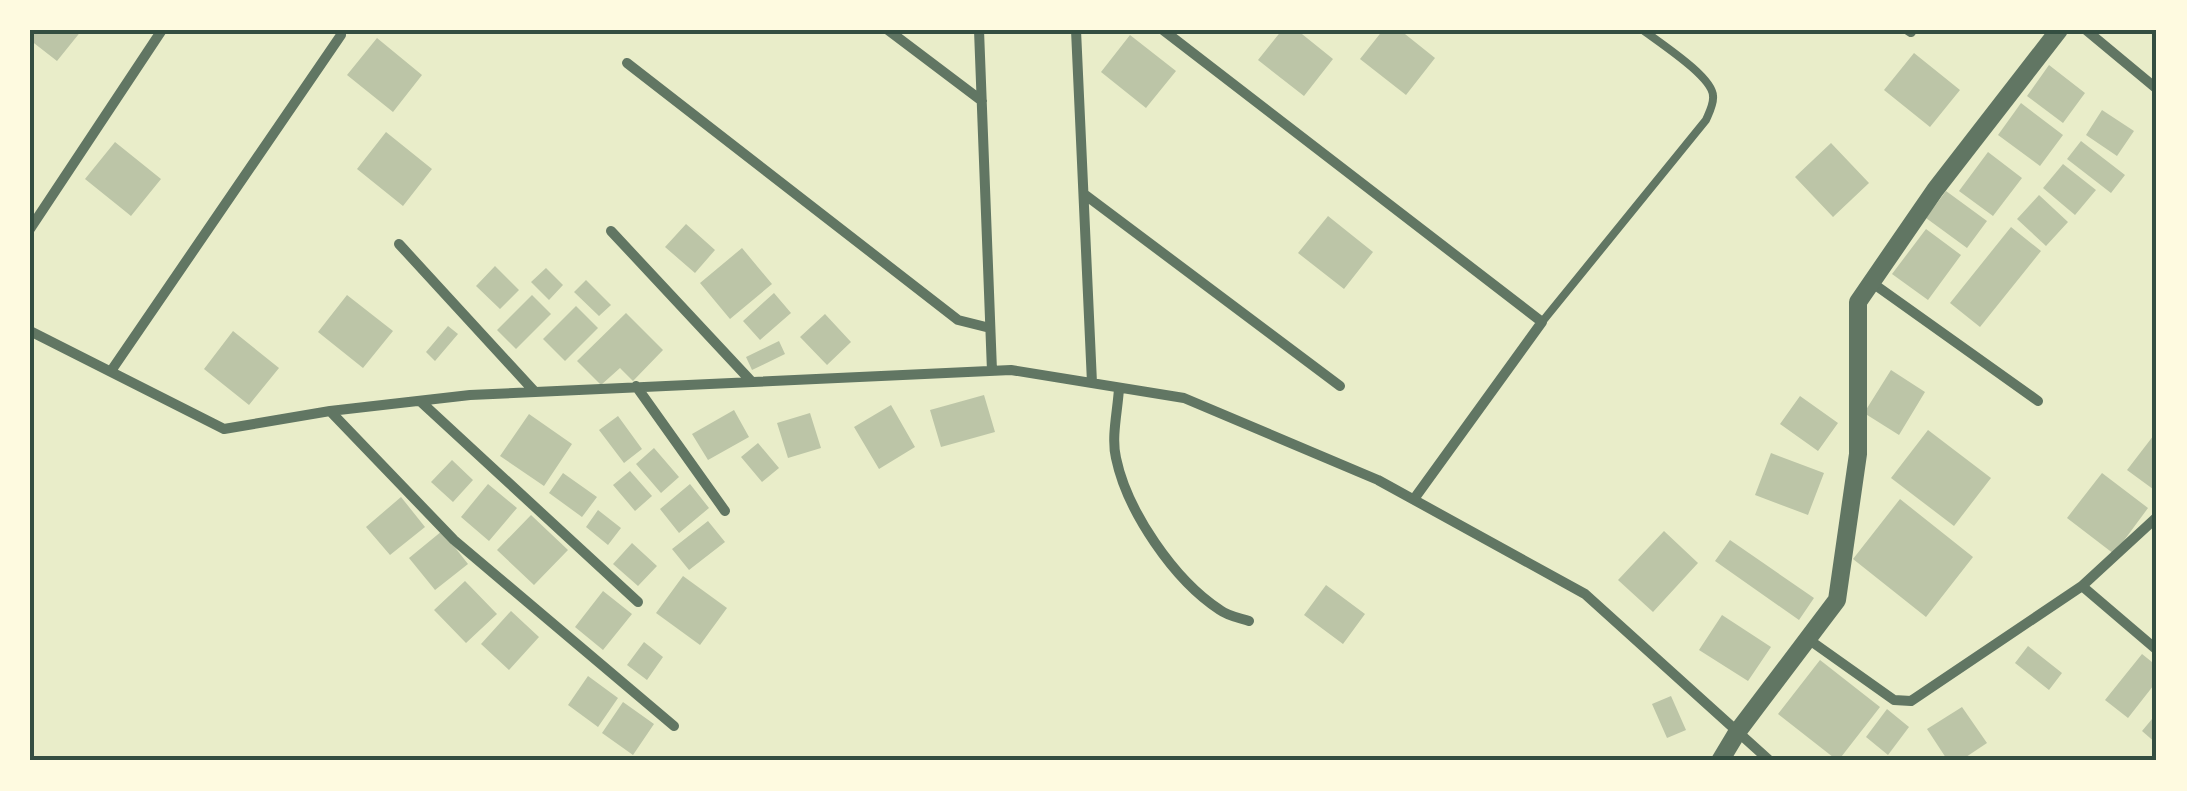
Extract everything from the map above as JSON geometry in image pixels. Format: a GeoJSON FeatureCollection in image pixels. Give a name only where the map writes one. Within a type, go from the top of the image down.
{"type":"FeatureCollection","features":[{"type":"Feature","properties":{"kind":"street"},"geometry":{"type":"LineString","coordinates":[[30,229],[162,30]]}},
{"type":"Feature","properties":{"kind":"street"},"geometry":{"type":"LineString","coordinates":[[888,30],[982,101]]}},
{"type":"Feature","properties":{"kind":"street"},"geometry":{"type":"LineString","coordinates":[[980,30],[992,371]]}},
{"type":"Feature","properties":{"kind":"street"},"geometry":{"type":"LineString","coordinates":[[1076,30],[1092,383]]}},
{"type":"Feature","properties":{"kind":"street"},"geometry":{"type":"LineString","coordinates":[[1163,30],[1542,322],[1414,499]]}},
{"type":"Feature","properties":{"kind":"street"},"geometry":{"type":"LineString","coordinates":[[1720,761],[1738,730],[1837,600],[1858,454],[1858,302],[1935,190],[2059,30]]}},
{"type":"Feature","properties":{"kind":"street"},"geometry":{"type":"LineString","coordinates":[[2086,30],[2157,89]]}},
{"type":"Feature","properties":{"kind":"street"},"geometry":{"type":"LineString","coordinates":[[111,372],[341,35]]}},
{"type":"Feature","properties":{"kind":"street"},"geometry":{"type":"LineString","coordinates":[[627,63],[958,320],[990,328]]}},
{"type":"Feature","properties":{"kind":"street"},"geometry":{"type":"LineString","coordinates":[[1084,194],[1340,386]]}},
{"type":"Feature","properties":{"kind":"street"},"geometry":{"type":"LineString","coordinates":[[611,230],[751,381]]}},
{"type":"Feature","properties":{"kind":"street"},"geometry":{"type":"LineString","coordinates":[[399,244],[534,391]]}},
{"type":"Feature","properties":{"kind":"street"},"geometry":{"type":"LineString","coordinates":[[1872,282],[2038,401]]}},
{"type":"Feature","properties":{"kind":"street"},"geometry":{"type":"LineString","coordinates":[[30,330],[224,429],[330,411],[534,391],[1010,370],[1184,398],[1378,480],[1584,594],[1770,761]]}},
{"type":"Feature","properties":{"kind":"street"},"geometry":{"type":"LineString","coordinates":[[636,386],[725,511]]}},
{"type":"Feature","properties":{"kind":"street"},"geometry":{"type":"LineString","coordinates":[[1119,388],[1115,455],[1130,500],[1178,572],[1221,612],[1249,621]]}},
{"type":"Feature","properties":{"kind":"street"},"geometry":{"type":"LineString","coordinates":[[420,401],[638,602]]}},
{"type":"Feature","properties":{"kind":"street"},"geometry":{"type":"LineString","coordinates":[[330,411],[454,540],[674,726]]}},
{"type":"Feature","properties":{"kind":"street"},"geometry":{"type":"LineString","coordinates":[[1808,639],[1903,703],[1936,687],[2082,586],[2157,517]]}},
{"type":"Feature","properties":{"kind":"street"},"geometry":{"type":"LineString","coordinates":[[2082,586],[2157,650]]}},
{"type":"Feature","properties":{"kind":"lane"},"geometry":{"type":"LineString","coordinates":[[1542,322],[1706,120],[1714,96],[1709,82],[1643,30]]}},
{"type":"Feature","properties":{"kind":"building"},"geometry":{"type":"Polygon","coordinates":[[[30,30],[82,30],[57,61],[30,40],[30,30]]]}},
{"type":"Feature","properties":{"kind":"building"},"geometry":{"type":"Polygon","coordinates":[[[1282,30],[1297,30],[1333,59],[1304,96],[1258,60],[1282,30]]]}},
{"type":"Feature","properties":{"kind":"building"},"geometry":{"type":"Polygon","coordinates":[[[1383,30],[1400,30],[1435,58],[1406,95],[1360,59],[1383,30]]]}},
{"type":"Feature","properties":{"kind":"building"},"geometry":{"type":"Polygon","coordinates":[[[1130,35],[1176,71],[1146,108],[1101,72],[1130,35]]]}},
{"type":"Feature","properties":{"kind":"building"},"geometry":{"type":"Polygon","coordinates":[[[377,38],[422,75],[393,112],[347,75],[377,38]]]}},
{"type":"Feature","properties":{"kind":"building"},"geometry":{"type":"Polygon","coordinates":[[[1914,53],[1960,90],[1930,127],[1884,90],[1914,53]]]}},
{"type":"Feature","properties":{"kind":"building"},"geometry":{"type":"Polygon","coordinates":[[[2049,65],[2085,93],[2063,123],[2027,96],[2049,65]]]}},
{"type":"Feature","properties":{"kind":"building"},"geometry":{"type":"Polygon","coordinates":[[[2021,103],[2063,135],[2040,166],[1998,135],[2021,103]]]}},
{"type":"Feature","properties":{"kind":"building"},"geometry":{"type":"Polygon","coordinates":[[[2102,110],[2134,131],[2117,156],[2086,135],[2102,110]]]}},
{"type":"Feature","properties":{"kind":"building"},"geometry":{"type":"Polygon","coordinates":[[[386,132],[432,169],[403,206],[357,169],[386,132]]]}},
{"type":"Feature","properties":{"kind":"building"},"geometry":{"type":"Polygon","coordinates":[[[2081,141],[2125,175],[2111,193],[2067,159],[2081,141]]]}},
{"type":"Feature","properties":{"kind":"building"},"geometry":{"type":"Polygon","coordinates":[[[115,142],[161,179],[131,216],[85,179],[115,142]]]}},
{"type":"Feature","properties":{"kind":"building"},"geometry":{"type":"Polygon","coordinates":[[[1831,143],[1869,183],[1833,217],[1795,177],[1831,143]]]}},
{"type":"Feature","properties":{"kind":"building"},"geometry":{"type":"Polygon","coordinates":[[[1988,152],[2022,178],[1993,216],[1959,191],[1988,152]]]}},
{"type":"Feature","properties":{"kind":"building"},"geometry":{"type":"Polygon","coordinates":[[[2063,164],[2096,190],[2075,215],[2043,188],[2063,164]]]}},
{"type":"Feature","properties":{"kind":"building"},"geometry":{"type":"Polygon","coordinates":[[[1946,191],[1987,221],[1967,248],[1926,218],[1946,191]]]}},
{"type":"Feature","properties":{"kind":"building"},"geometry":{"type":"Polygon","coordinates":[[[2039,195],[2068,222],[2046,246],[2017,219],[2039,195]]]}},
{"type":"Feature","properties":{"kind":"building"},"geometry":{"type":"Polygon","coordinates":[[[1328,216],[1373,252],[1344,289],[1298,253],[1328,216]]]}},
{"type":"Feature","properties":{"kind":"building"},"geometry":{"type":"Polygon","coordinates":[[[686,224],[715,250],[695,273],[665,247],[686,224]]]}},
{"type":"Feature","properties":{"kind":"building"},"geometry":{"type":"Polygon","coordinates":[[[2011,227],[2041,251],[1980,327],[1950,303],[2011,227]]]}},
{"type":"Feature","properties":{"kind":"building"},"geometry":{"type":"Polygon","coordinates":[[[1926,229],[1961,255],[1928,300],[1892,274],[1926,229]]]}},
{"type":"Feature","properties":{"kind":"building"},"geometry":{"type":"Polygon","coordinates":[[[742,248],[772,284],[730,319],[700,283],[742,248]]]}},
{"type":"Feature","properties":{"kind":"building"},"geometry":{"type":"Polygon","coordinates":[[[495,266],[519,290],[500,309],[476,286],[495,266]]]}},
{"type":"Feature","properties":{"kind":"building"},"geometry":{"type":"Polygon","coordinates":[[[546,268],[563,285],[549,300],[531,282],[546,268]]]}},
{"type":"Feature","properties":{"kind":"building"},"geometry":{"type":"Polygon","coordinates":[[[586,280],[611,305],[599,316],[574,292],[586,280]]]}},
{"type":"Feature","properties":{"kind":"building"},"geometry":{"type":"Polygon","coordinates":[[[774,293],[791,313],[760,340],[743,321],[774,293]]]}},
{"type":"Feature","properties":{"kind":"building"},"geometry":{"type":"Polygon","coordinates":[[[347,295],[393,331],[363,368],[318,332],[347,295]]]}},
{"type":"Feature","properties":{"kind":"building"},"geometry":{"type":"Polygon","coordinates":[[[532,295],[551,314],[516,349],[497,330],[532,295]]]}},
{"type":"Feature","properties":{"kind":"building"},"geometry":{"type":"Polygon","coordinates":[[[576,306],[598,328],[565,361],[543,339],[576,306]]]}},
{"type":"Feature","properties":{"kind":"building"},"geometry":{"type":"Polygon","coordinates":[[[626,313],[663,350],[633,381],[620,368],[601,385],[577,361],[626,313]]]}},
{"type":"Feature","properties":{"kind":"building"},"geometry":{"type":"Polygon","coordinates":[[[825,314],[851,342],[827,365],[800,337],[825,314]]]}},
{"type":"Feature","properties":{"kind":"building"},"geometry":{"type":"Polygon","coordinates":[[[448,326],[458,334],[435,361],[426,352],[448,326]]]}},
{"type":"Feature","properties":{"kind":"building"},"geometry":{"type":"Polygon","coordinates":[[[233,331],[279,368],[249,405],[204,369],[233,331]]]}},
{"type":"Feature","properties":{"kind":"building"},"geometry":{"type":"Polygon","coordinates":[[[779,341],[785,354],[752,370],[746,357],[779,341]]]}},
{"type":"Feature","properties":{"kind":"building"},"geometry":{"type":"Polygon","coordinates":[[[1891,370],[1925,392],[1899,435],[1864,413],[1891,370]]]}},
{"type":"Feature","properties":{"kind":"building"},"geometry":{"type":"Polygon","coordinates":[[[984,395],[995,432],[941,447],[930,410],[984,395]]]}},
{"type":"Feature","properties":{"kind":"building"},"geometry":{"type":"Polygon","coordinates":[[[1800,396],[1838,423],[1818,451],[1780,424],[1800,396]]]}},
{"type":"Feature","properties":{"kind":"building"},"geometry":{"type":"Polygon","coordinates":[[[891,405],[915,447],[879,469],[854,427],[891,405]]]}},
{"type":"Feature","properties":{"kind":"building"},"geometry":{"type":"Polygon","coordinates":[[[734,410],[749,437],[708,460],[692,434],[734,410]]]}},
{"type":"Feature","properties":{"kind":"building"},"geometry":{"type":"Polygon","coordinates":[[[810,413],[821,448],[788,458],[777,423],[810,413]]]}},
{"type":"Feature","properties":{"kind":"building"},"geometry":{"type":"Polygon","coordinates":[[[529,414],[572,444],[544,486],[500,456],[529,414]]]}},
{"type":"Feature","properties":{"kind":"building"},"geometry":{"type":"Polygon","coordinates":[[[618,416],[642,449],[624,463],[599,430],[618,416]]]}},
{"type":"Feature","properties":{"kind":"building"},"geometry":{"type":"Polygon","coordinates":[[[1928,430],[1991,478],[1954,526],[1891,478],[1928,430]]]}},
{"type":"Feature","properties":{"kind":"building"},"geometry":{"type":"Polygon","coordinates":[[[2157,431],[2157,492],[2127,470],[2157,431]]]}},
{"type":"Feature","properties":{"kind":"building"},"geometry":{"type":"Polygon","coordinates":[[[758,443],[779,468],[762,482],[741,457],[758,443]]]}},
{"type":"Feature","properties":{"kind":"building"},"geometry":{"type":"Polygon","coordinates":[[[654,448],[679,477],[661,493],[636,464],[654,448]]]}},
{"type":"Feature","properties":{"kind":"building"},"geometry":{"type":"Polygon","coordinates":[[[1771,453],[1824,473],[1808,515],[1755,495],[1771,453]]]}},
{"type":"Feature","properties":{"kind":"building"},"geometry":{"type":"Polygon","coordinates":[[[452,460],[473,480],[453,502],[431,482],[452,460]]]}},
{"type":"Feature","properties":{"kind":"building"},"geometry":{"type":"Polygon","coordinates":[[[630,471],[652,496],[635,511],[613,485],[630,471]]]}},
{"type":"Feature","properties":{"kind":"building"},"geometry":{"type":"Polygon","coordinates":[[[563,473],[597,497],[582,517],[549,493],[563,473]]]}},
{"type":"Feature","properties":{"kind":"building"},"geometry":{"type":"Polygon","coordinates":[[[2102,473],[2148,508],[2114,554],[2067,518],[2102,473]]]}},
{"type":"Feature","properties":{"kind":"building"},"geometry":{"type":"Polygon","coordinates":[[[488,484],[517,508],[489,541],[461,517],[488,484]]]}},
{"type":"Feature","properties":{"kind":"building"},"geometry":{"type":"Polygon","coordinates":[[[690,484],[709,508],[679,533],[660,509],[690,484]]]}},
{"type":"Feature","properties":{"kind":"building"},"geometry":{"type":"Polygon","coordinates":[[[401,497],[425,527],[390,555],[366,527],[401,497]]]}},
{"type":"Feature","properties":{"kind":"building"},"geometry":{"type":"Polygon","coordinates":[[[1900,499],[1973,557],[1926,617],[1853,559],[1900,499]]]}},
{"type":"Feature","properties":{"kind":"building"},"geometry":{"type":"Polygon","coordinates":[[[598,510],[621,528],[608,545],[586,527],[598,510]]]}},
{"type":"Feature","properties":{"kind":"building"},"geometry":{"type":"Polygon","coordinates":[[[531,515],[568,550],[534,585],[497,550],[531,515]]]}},
{"type":"Feature","properties":{"kind":"building"},"geometry":{"type":"Polygon","coordinates":[[[708,521],[725,542],[689,570],[672,549],[708,521]]]}},
{"type":"Feature","properties":{"kind":"building"},"geometry":{"type":"Polygon","coordinates":[[[442,531],[468,564],[435,590],[409,558],[442,531]]]}},
{"type":"Feature","properties":{"kind":"building"},"geometry":{"type":"Polygon","coordinates":[[[1664,531],[1698,563],[1653,612],[1618,580],[1664,531]]]}},
{"type":"Feature","properties":{"kind":"building"},"geometry":{"type":"Polygon","coordinates":[[[1730,540],[1814,598],[1799,620],[1715,561],[1730,540]]]}},
{"type":"Feature","properties":{"kind":"building"},"geometry":{"type":"Polygon","coordinates":[[[632,543],[657,566],[638,586],[613,564],[632,543]]]}},
{"type":"Feature","properties":{"kind":"building"},"geometry":{"type":"Polygon","coordinates":[[[683,576],[727,608],[700,645],[656,613],[683,576]]]}},
{"type":"Feature","properties":{"kind":"building"},"geometry":{"type":"Polygon","coordinates":[[[465,581],[497,614],[466,643],[434,610],[465,581]]]}},
{"type":"Feature","properties":{"kind":"building"},"geometry":{"type":"Polygon","coordinates":[[[1326,585],[1365,614],[1343,644],[1304,615],[1326,585]]]}},
{"type":"Feature","properties":{"kind":"building"},"geometry":{"type":"Polygon","coordinates":[[[603,591],[632,614],[603,650],[575,627],[603,591]]]}},
{"type":"Feature","properties":{"kind":"building"},"geometry":{"type":"Polygon","coordinates":[[[511,611],[539,637],[509,670],[481,644],[511,611]]]}},
{"type":"Feature","properties":{"kind":"building"},"geometry":{"type":"Polygon","coordinates":[[[1722,615],[1771,647],[1748,681],[1699,650],[1722,615]]]}},
{"type":"Feature","properties":{"kind":"building"},"geometry":{"type":"Polygon","coordinates":[[[644,642],[663,657],[647,680],[627,665],[644,642]]]}},
{"type":"Feature","properties":{"kind":"building"},"geometry":{"type":"Polygon","coordinates":[[[2028,646],[2062,673],[2049,690],[2015,663],[2028,646]]]}},
{"type":"Feature","properties":{"kind":"building"},"geometry":{"type":"Polygon","coordinates":[[[2142,654],[2157,666],[2157,681],[2128,718],[2105,700],[2142,654]]]}},
{"type":"Feature","properties":{"kind":"building"},"geometry":{"type":"Polygon","coordinates":[[[1820,660],[1880,707],[1838,761],[1778,714],[1820,660]]]}},
{"type":"Feature","properties":{"kind":"building"},"geometry":{"type":"Polygon","coordinates":[[[588,676],[618,698],[598,727],[568,705],[588,676]]]}},
{"type":"Feature","properties":{"kind":"building"},"geometry":{"type":"Polygon","coordinates":[[[1671,696],[1686,730],[1667,738],[1652,704],[1671,696]]]}},
{"type":"Feature","properties":{"kind":"building"},"geometry":{"type":"Polygon","coordinates":[[[623,702],[654,724],[633,755],[602,733],[623,702]]]}},
{"type":"Feature","properties":{"kind":"building"},"geometry":{"type":"Polygon","coordinates":[[[1962,707],[1987,743],[1960,761],[1948,761],[1927,729],[1962,707]]]}},
{"type":"Feature","properties":{"kind":"building"},"geometry":{"type":"Polygon","coordinates":[[[1887,709],[1909,727],[1888,755],[1866,737],[1887,709]]]}},
{"type":"Feature","properties":{"kind":"building"},"geometry":{"type":"Polygon","coordinates":[[[2157,713],[2157,744],[2142,731],[2157,713]]]}}]}
